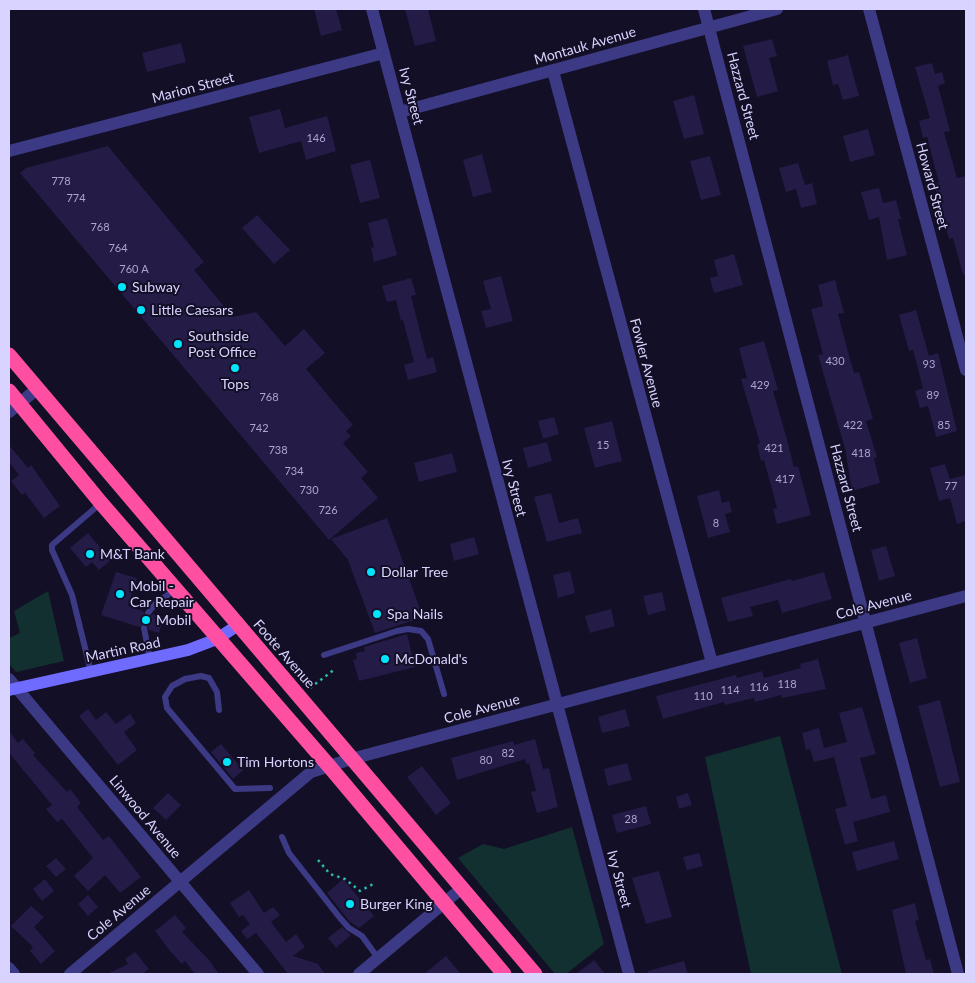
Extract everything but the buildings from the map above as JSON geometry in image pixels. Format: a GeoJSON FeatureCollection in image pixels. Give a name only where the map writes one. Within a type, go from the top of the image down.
{"type":"FeatureCollection","features":[{"type":"Feature","properties":{"kind":"highway","name":"Foote Avenue"},"geometry":{"type":"LineString","coordinates":[[9,355],[535,974]]}},
{"type":"Feature","properties":{"kind":"highway"},"geometry":{"type":"LineString","coordinates":[[9,391],[14,407],[101,503],[329,766],[504,974]]}},
{"type":"Feature","properties":{"kind":"street","name":"Ivy Street"},"geometry":{"type":"LineString","coordinates":[[372,9],[629,974]]}},
{"type":"Feature","properties":{"kind":"street","name":"Hazzard Street"},"geometry":{"type":"LineString","coordinates":[[704,9],[958,974]]}},
{"type":"Feature","properties":{"kind":"street","name":"Montauk Avenue"},"geometry":{"type":"LineString","coordinates":[[400,112],[777,9]]}},
{"type":"Feature","properties":{"kind":"street","name":"Howard Street"},"geometry":{"type":"LineString","coordinates":[[869,9],[966,370]]}},
{"type":"Feature","properties":{"kind":"street","name":"Marion Street"},"geometry":{"type":"LineString","coordinates":[[9,152],[384,53]]}},
{"type":"Feature","properties":{"kind":"street","name":"Fowler Avenue"},"geometry":{"type":"LineString","coordinates":[[553,71],[712,663]]}},
{"type":"Feature","properties":{"kind":"street"},"geometry":{"type":"LineString","coordinates":[[14,407],[37,389]]}},
{"type":"Feature","properties":{"kind":"street","name":"Cole Avenue"},"geometry":{"type":"LineString","coordinates":[[70,974],[311,772],[351,758],[966,596]]}},
{"type":"Feature","properties":{"kind":"street","name":"Martin Road"},"geometry":{"type":"LineString","coordinates":[[11,686],[91,672],[188,650],[217,639],[238,625]]}},
{"type":"Feature","properties":{"kind":"street","name":"Linwood Avenue"},"geometry":{"type":"LineString","coordinates":[[11,686],[258,974]]}},
{"type":"Feature","properties":{"kind":"street"},"geometry":{"type":"LineString","coordinates":[[359,974],[462,888]]}},
{"type":"Feature","properties":{"kind":"street"},"geometry":{"type":"LineString","coordinates":[[9,968],[14,974]]}},
{"type":"Feature","properties":{"kind":"lane"},"geometry":{"type":"LineString","coordinates":[[91,672],[72,595],[52,550],[52,545],[101,503]]}},
{"type":"Feature","properties":{"kind":"lane"},"geometry":{"type":"LineString","coordinates":[[148,613],[156,603],[175,590]]}},
{"type":"Feature","properties":{"kind":"lane"},"geometry":{"type":"LineString","coordinates":[[144,628],[150,659]]}},
{"type":"Feature","properties":{"kind":"lane"},"geometry":{"type":"LineString","coordinates":[[324,654],[397,631],[408,629],[421,631],[428,639],[444,694]]}},
{"type":"Feature","properties":{"kind":"lane"},"geometry":{"type":"LineString","coordinates":[[219,710],[217,692],[209,678],[201,676],[185,679],[172,686],[165,697],[167,708],[235,789],[270,788]]}},
{"type":"Feature","properties":{"kind":"lane"},"geometry":{"type":"LineString","coordinates":[[282,837],[289,853],[340,918],[362,936],[378,958]]}},
{"type":"Feature","properties":{"kind":"path"},"geometry":{"type":"LineString","coordinates":[[309,689],[335,669]]}},
{"type":"Feature","properties":{"kind":"path"},"geometry":{"type":"LineString","coordinates":[[318,860],[330,874],[346,879],[360,891],[374,883]]}},
{"type":"Feature","properties":{"kind":"green space"},"geometry":{"type":"Polygon","coordinates":[[[48,591],[64,661],[16,672],[9,664],[9,638],[20,633],[14,611],[48,591]]]}},
{"type":"Feature","properties":{"kind":"green space"},"geometry":{"type":"Polygon","coordinates":[[[780,736],[842,974],[751,974],[705,757],[780,736]]]}},
{"type":"Feature","properties":{"kind":"green space"},"geometry":{"type":"Polygon","coordinates":[[[572,827],[604,944],[566,974],[555,974],[458,858],[483,844],[504,849],[572,827]]]}},
{"type":"Feature","properties":{"kind":"place","name":"Subway"},"geometry":{"type":"Point","coordinates":[122,287]}},
{"type":"Feature","properties":{"kind":"place","name":"Little Caesars"},"geometry":{"type":"Point","coordinates":[141,310]}},
{"type":"Feature","properties":{"kind":"place","name":"Southside Post Office"},"geometry":{"type":"Point","coordinates":[178,344]}},
{"type":"Feature","properties":{"kind":"place","name":"Tops"},"geometry":{"type":"Point","coordinates":[235,368]}},
{"type":"Feature","properties":{"kind":"place","name":"M&T Bank"},"geometry":{"type":"Point","coordinates":[90,554]}},
{"type":"Feature","properties":{"kind":"place","name":"Dollar Tree"},"geometry":{"type":"Point","coordinates":[371,572]}},
{"type":"Feature","properties":{"kind":"place","name":"Mobil - Car Repair"},"geometry":{"type":"Point","coordinates":[120,594]}},
{"type":"Feature","properties":{"kind":"place","name":"Spa Nails"},"geometry":{"type":"Point","coordinates":[377,614]}},
{"type":"Feature","properties":{"kind":"place","name":"Mobil"},"geometry":{"type":"Point","coordinates":[146,620]}},
{"type":"Feature","properties":{"kind":"place","name":"McDonald's"},"geometry":{"type":"Point","coordinates":[385,659]}},
{"type":"Feature","properties":{"kind":"place","name":"Tim Hortons"},"geometry":{"type":"Point","coordinates":[227,762]}},
{"type":"Feature","properties":{"kind":"place","name":"Burger King"},"geometry":{"type":"Point","coordinates":[350,904]}}]}
